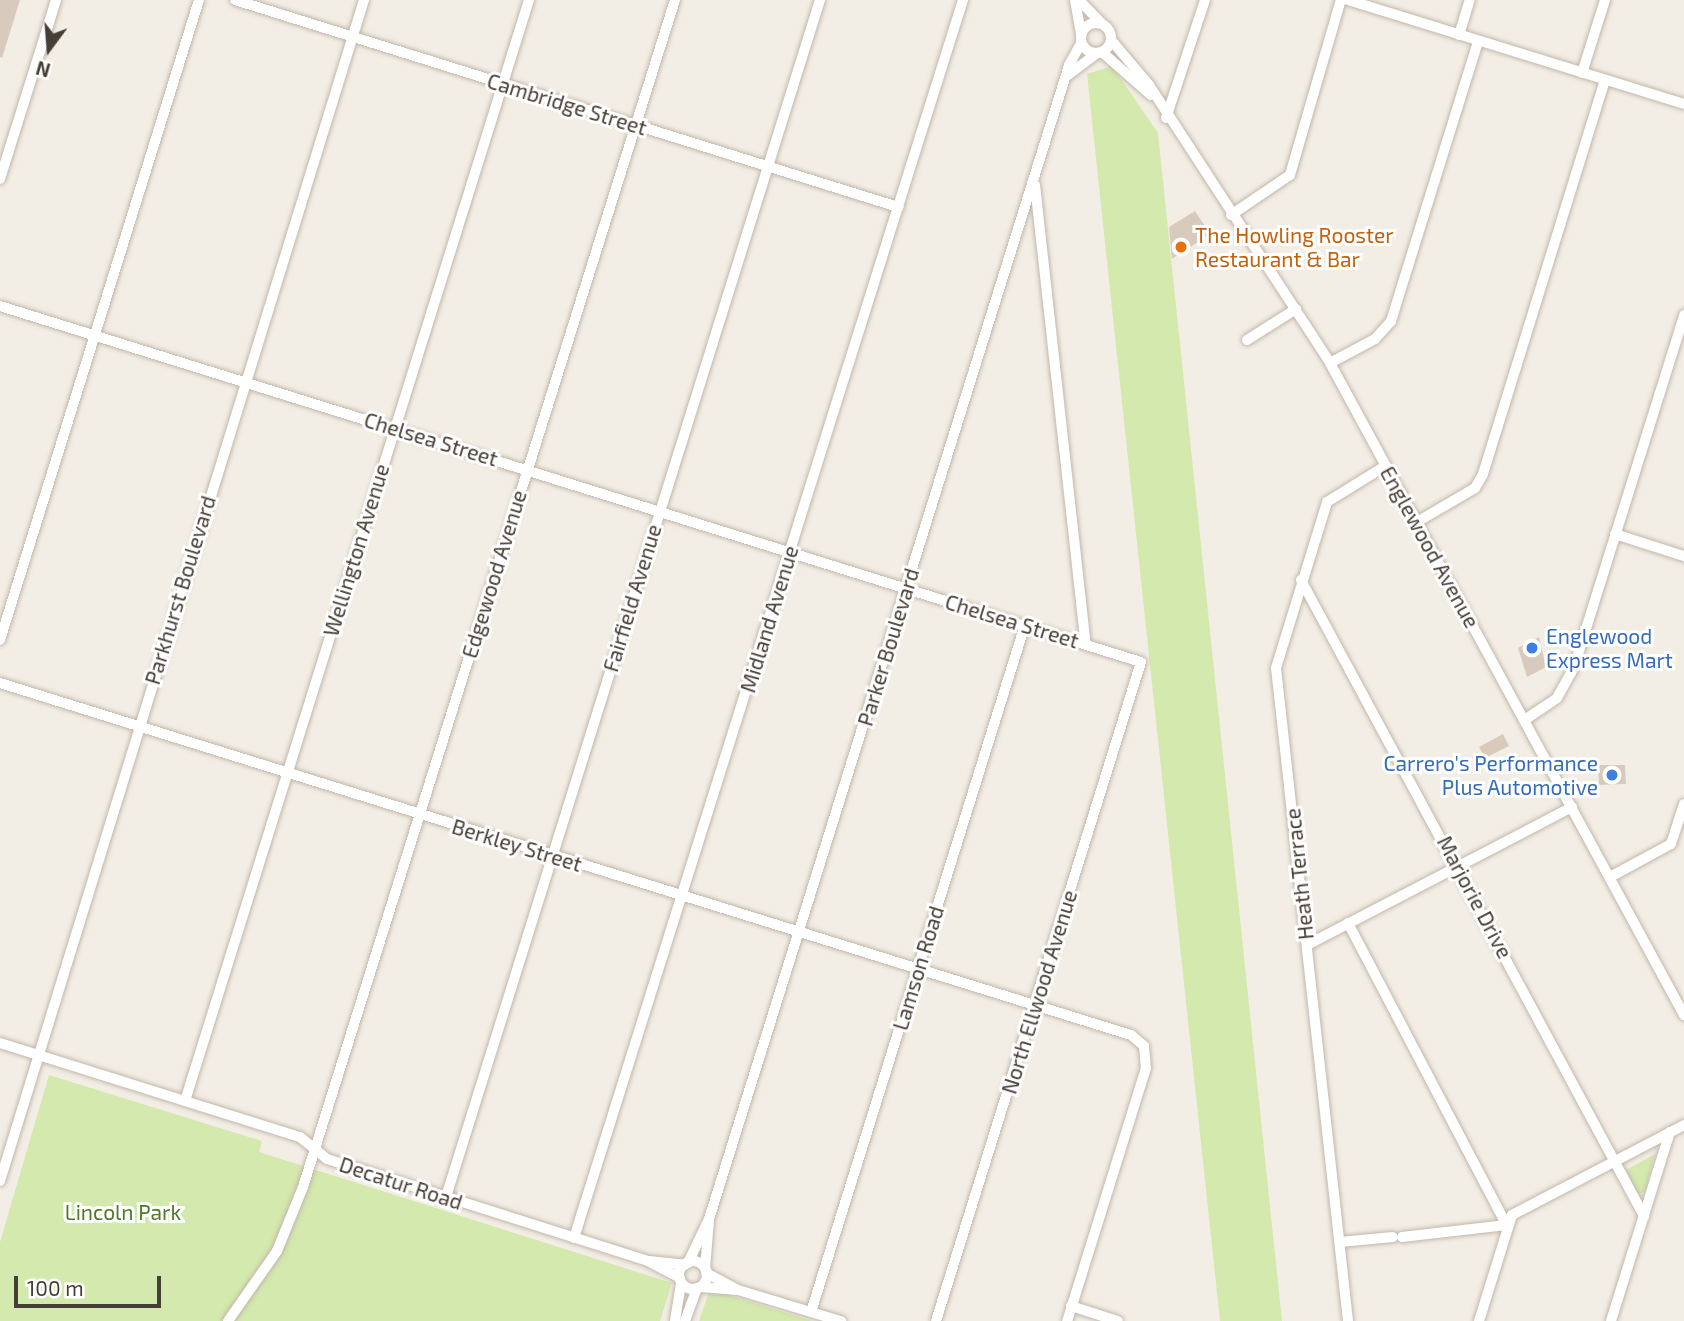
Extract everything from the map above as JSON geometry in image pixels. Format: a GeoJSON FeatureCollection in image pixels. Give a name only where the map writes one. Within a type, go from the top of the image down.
{"type":"FeatureCollection","features":[{"type":"Feature","properties":{"kind":"street"},"geometry":{"type":"LineString","coordinates":[[0,179],[56,0]]}},
{"type":"Feature","properties":{"kind":"street"},"geometry":{"type":"LineString","coordinates":[[0,640],[199,0]]}},
{"type":"Feature","properties":{"kind":"street","name":"Cambridge Street"},"geometry":{"type":"LineString","coordinates":[[235,0],[898,207]]}},
{"type":"Feature","properties":{"kind":"street","name":"Parkhurst Boulevard"},"geometry":{"type":"LineString","coordinates":[[0,1181],[36,1054],[137,726],[365,0]]}},
{"type":"Feature","properties":{"kind":"street","name":"Wellington Avenue"},"geometry":{"type":"LineString","coordinates":[[185,1101],[528,0]]}},
{"type":"Feature","properties":{"kind":"street","name":"Edgewood Avenue"},"geometry":{"type":"LineString","coordinates":[[228,1321],[278,1251],[315,1148],[675,0]]}},
{"type":"Feature","properties":{"kind":"street","name":"Fairfield Avenue"},"geometry":{"type":"LineString","coordinates":[[446,1197],[820,0]]}},
{"type":"Feature","properties":{"kind":"street","name":"Midland Avenue"},"geometry":{"type":"LineString","coordinates":[[574,1238],[962,0]]}},
{"type":"Feature","properties":{"kind":"street","name":"Englewood Avenue"},"geometry":{"type":"LineString","coordinates":[[1077,0],[1102,23],[1330,363],[1526,719],[1684,1015]]}},
{"type":"Feature","properties":{"kind":"street","name":"Englewood Avenue"},"geometry":{"type":"LineString","coordinates":[[1077,0],[1081,38],[1150,95]]}},
{"type":"Feature","properties":{"kind":"street"},"geometry":{"type":"LineString","coordinates":[[1166,118],[1205,0]]}},
{"type":"Feature","properties":{"kind":"street"},"geometry":{"type":"LineString","coordinates":[[1231,215],[1290,175],[1341,0]]}},
{"type":"Feature","properties":{"kind":"street"},"geometry":{"type":"LineString","coordinates":[[1348,0],[1684,104]]}},
{"type":"Feature","properties":{"kind":"street"},"geometry":{"type":"LineString","coordinates":[[1459,35],[1470,0]]}},
{"type":"Feature","properties":{"kind":"street"},"geometry":{"type":"LineString","coordinates":[[1582,73],[1605,0]]}},
{"type":"Feature","properties":{"kind":"street"},"geometry":{"type":"LineString","coordinates":[[1081,38],[1102,23]]}},
{"type":"Feature","properties":{"kind":"street","name":"Parker Boulevard"},"geometry":{"type":"LineString","coordinates":[[675,1321],[680,1280],[709,1220],[1081,38]]}},
{"type":"Feature","properties":{"kind":"street"},"geometry":{"type":"LineString","coordinates":[[1068,75],[1100,52],[1111,40]]}},
{"type":"Feature","properties":{"kind":"street"},"geometry":{"type":"LineString","coordinates":[[1330,363],[1375,339],[1391,321],[1478,41]]}},
{"type":"Feature","properties":{"kind":"street"},"geometry":{"type":"LineString","coordinates":[[1417,522],[1475,488],[1483,474],[1605,80]]}},
{"type":"Feature","properties":{"kind":"street"},"geometry":{"type":"LineString","coordinates":[[1035,181],[1086,644]]}},
{"type":"Feature","properties":{"kind":"street","name":"Chelsea Street"},"geometry":{"type":"LineString","coordinates":[[0,306],[1141,662]]}},
{"type":"Feature","properties":{"kind":"street"},"geometry":{"type":"LineString","coordinates":[[1247,340],[1296,309]]}},
{"type":"Feature","properties":{"kind":"street"},"geometry":{"type":"LineString","coordinates":[[1526,719],[1567,684],[1684,315]]}},
{"type":"Feature","properties":{"kind":"street","name":"Heath Terrace"},"geometry":{"type":"LineString","coordinates":[[1348,1321],[1276,668],[1301,580],[1331,497],[1385,466]]}},
{"type":"Feature","properties":{"kind":"street"},"geometry":{"type":"LineString","coordinates":[[1615,534],[1684,556]]}},
{"type":"Feature","properties":{"kind":"street","name":"Marjorie Drive"},"geometry":{"type":"LineString","coordinates":[[1301,580],[1644,1216]]}},
{"type":"Feature","properties":{"kind":"street","name":"Lamson Road"},"geometry":{"type":"LineString","coordinates":[[811,1312],[1026,625]]}},
{"type":"Feature","properties":{"kind":"street","name":"North Ellwood Avenue"},"geometry":{"type":"LineString","coordinates":[[936,1321],[1141,662]]}},
{"type":"Feature","properties":{"kind":"street","name":"Berkley Street"},"geometry":{"type":"LineString","coordinates":[[0,683],[1132,1035],[1147,1054],[1071,1306]]}},
{"type":"Feature","properties":{"kind":"street"},"geometry":{"type":"LineString","coordinates":[[1610,877],[1671,844],[1684,804]]}},
{"type":"Feature","properties":{"kind":"street"},"geometry":{"type":"LineString","coordinates":[[1307,945],[1572,807]]}},
{"type":"Feature","properties":{"kind":"street"},"geometry":{"type":"LineString","coordinates":[[1348,923],[1507,1226]]}},
{"type":"Feature","properties":{"kind":"street","name":"Decatur Road"},"geometry":{"type":"LineString","coordinates":[[0,1042],[300,1137],[327,1159],[648,1261],[686,1264]]}},
{"type":"Feature","properties":{"kind":"street"},"geometry":{"type":"LineString","coordinates":[[1479,1321],[1512,1215],[1684,1125]]}},
{"type":"Feature","properties":{"kind":"street"},"geometry":{"type":"LineString","coordinates":[[1611,1321],[1670,1132]]}},
{"type":"Feature","properties":{"kind":"street","name":"Parker Boulevard"},"geometry":{"type":"LineString","coordinates":[[685,1321],[706,1271],[709,1220]]}},
{"type":"Feature","properties":{"kind":"street"},"geometry":{"type":"LineString","coordinates":[[1340,1242],[1507,1226]]}},
{"type":"Feature","properties":{"kind":"street","name":"Decatur Road"},"geometry":{"type":"LineString","coordinates":[[648,1261],[680,1280]]}},
{"type":"Feature","properties":{"kind":"street"},"geometry":{"type":"LineString","coordinates":[[686,1264],[706,1271],[738,1290]]}},
{"type":"Feature","properties":{"kind":"street"},"geometry":{"type":"LineString","coordinates":[[680,1280],[699,1287],[738,1290],[841,1321]]}},
{"type":"Feature","properties":{"kind":"street"},"geometry":{"type":"LineString","coordinates":[[1067,1321],[1071,1306],[1118,1321]]}},
{"type":"Feature","properties":{"kind":"green space"},"geometry":{"type":"Polygon","coordinates":[[[1112,66],[1158,133],[1282,1321],[1220,1321],[1087,74],[1112,66]]]}},
{"type":"Feature","properties":{"kind":"green space","name":"Lincoln Park"},"geometry":{"type":"Polygon","coordinates":[[[49,1075],[262,1141],[259,1152],[672,1283],[660,1321],[0,1321],[0,1242],[49,1075]]]}},
{"type":"Feature","properties":{"kind":"green space"},"geometry":{"type":"Polygon","coordinates":[[[1655,1154],[1645,1192],[1638,1194],[1626,1170],[1655,1154]]]}},
{"type":"Feature","properties":{"kind":"green space"},"geometry":{"type":"Polygon","coordinates":[[[710,1289],[812,1321],[699,1321],[710,1289]]]}},
{"type":"Feature","properties":{"kind":"building"},"geometry":{"type":"Polygon","coordinates":[[[0,0],[20,0],[2,58],[0,57],[0,0]]]}},
{"type":"Feature","properties":{"kind":"building","name":"The Howling Rooster Restaurant & Bar"},"geometry":{"type":"Polygon","coordinates":[[[1195,211],[1210,234],[1172,259],[1169,227],[1195,211]]]}},
{"type":"Feature","properties":{"kind":"building"},"geometry":{"type":"Polygon","coordinates":[[[1539,637],[1546,667],[1527,677],[1518,648],[1539,637]]]}},
{"type":"Feature","properties":{"kind":"building"},"geometry":{"type":"Polygon","coordinates":[[[1503,734],[1509,746],[1485,758],[1479,747],[1503,734]]]}},
{"type":"Feature","properties":{"kind":"building","name":"Carrero's Performance Plus Automotive"},"geometry":{"type":"Polygon","coordinates":[[[1598,765],[1625,765],[1626,784],[1599,785],[1598,765]]]}},
{"type":"Feature","properties":{"kind":"place","name":"The Howling Rooster Restaurant & Bar"},"geometry":{"type":"Point","coordinates":[1181,247]}},
{"type":"Feature","properties":{"kind":"place","name":"Englewood Express Mart"},"geometry":{"type":"Point","coordinates":[1532,648]}},
{"type":"Feature","properties":{"kind":"place","name":"Carrero's Performance Plus Automotive"},"geometry":{"type":"Point","coordinates":[1612,775]}}]}
